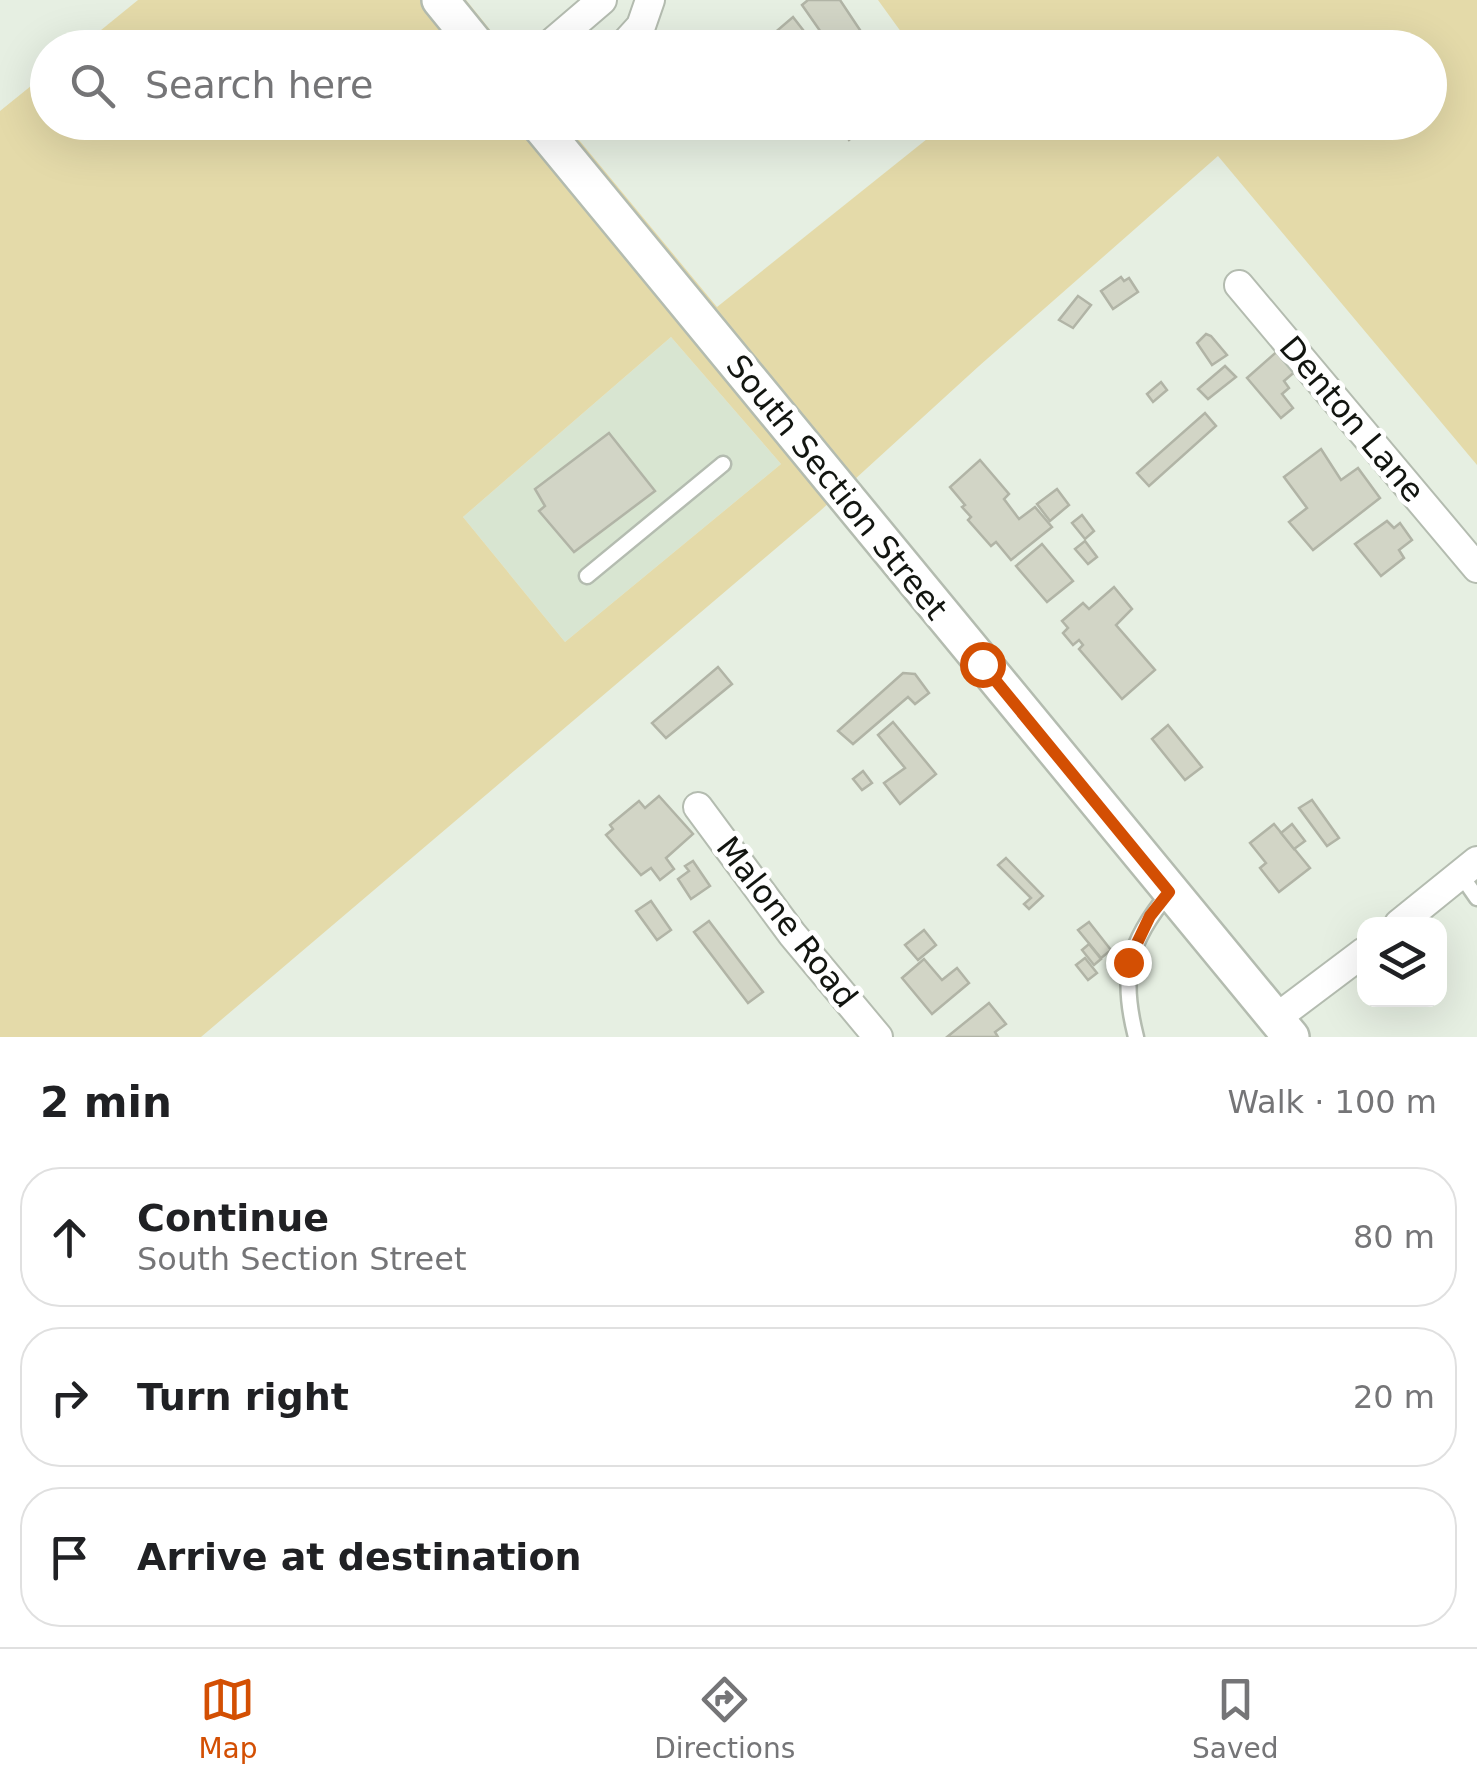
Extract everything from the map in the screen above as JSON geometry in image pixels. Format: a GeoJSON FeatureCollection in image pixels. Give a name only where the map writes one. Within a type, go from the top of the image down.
{"type":"FeatureCollection","features":[{"type":"Feature","properties":{"kind":"street"},"geometry":{"type":"LineString","coordinates":[[440,0],[464,30]]}},
{"type":"Feature","properties":{"kind":"street"},"geometry":{"type":"LineString","coordinates":[[567,30],[602,0]]}},
{"type":"Feature","properties":{"kind":"street"},"geometry":{"type":"LineString","coordinates":[[638,30],[650,0]]}},
{"type":"Feature","properties":{"kind":"street","name":"South Section Street"},"geometry":{"type":"LineString","coordinates":[[551,140],[1169,892],[1274,1031]]}},
{"type":"Feature","properties":{"kind":"street","name":"Denton Lane"},"geometry":{"type":"LineString","coordinates":[[1239,284],[1471,561]]}},
{"type":"Feature","properties":{"kind":"street","name":"Malone Road"},"geometry":{"type":"LineString","coordinates":[[698,807],[792,934],[878,1037]]}},
{"type":"Feature","properties":{"kind":"street"},"geometry":{"type":"LineString","coordinates":[[1409,917],[1472,878]]}},
{"type":"Feature","properties":{"kind":"street"},"geometry":{"type":"LineString","coordinates":[[1274,1031],[1357,958]]}},
{"type":"Feature","properties":{"kind":"lane"},"geometry":{"type":"LineString","coordinates":[[587,576],[724,464]]}},
{"type":"Feature","properties":{"kind":"lane"},"geometry":{"type":"LineString","coordinates":[[1136,1037],[1128,1006],[1128,962],[1150,916],[1169,892]]}},
{"type":"Feature","properties":{"kind":"shaded area"},"geometry":{"type":"Polygon","coordinates":[[[138,0],[466,0],[490,30],[101,30],[138,0]]]}},
{"type":"Feature","properties":{"kind":"shaded area"},"geometry":{"type":"Polygon","coordinates":[[[878,0],[1477,0],[1477,465],[1218,156],[820,511],[201,1037],[0,1037],[0,111],[30,87],[30,140],[579,140],[717,307],[926,140],[1447,140],[1447,30],[900,30],[878,0]],[[671,337],[463,517],[565,642],[781,464],[671,337]]]}},
{"type":"Feature","properties":{"kind":"shaded area"},"geometry":{"type":"Polygon","coordinates":[[[671,337],[781,464],[565,642],[463,517],[671,337]]]}},
{"type":"Feature","properties":{"kind":"building"},"geometry":{"type":"Polygon","coordinates":[[[808,0],[840,0],[860,30],[819,30],[802,5],[808,0]]]}},
{"type":"Feature","properties":{"kind":"building"},"geometry":{"type":"Polygon","coordinates":[[[793,17],[803,30],[778,30],[793,17]]]}},
{"type":"Feature","properties":{"kind":"building"},"geometry":{"type":"Polygon","coordinates":[[[1121,277],[1124,281],[1129,278],[1138,292],[1113,309],[1101,291],[1121,277]]]}},
{"type":"Feature","properties":{"kind":"building"},"geometry":{"type":"Polygon","coordinates":[[[1078,296],[1091,305],[1073,328],[1059,320],[1078,296]]]}},
{"type":"Feature","properties":{"kind":"building"},"geometry":{"type":"Polygon","coordinates":[[[1206,334],[1227,355],[1212,365],[1197,343],[1206,334]]]}},
{"type":"Feature","properties":{"kind":"building"},"geometry":{"type":"Polygon","coordinates":[[[1281,348],[1298,369],[1284,381],[1289,388],[1282,394],[1293,408],[1281,418],[1247,378],[1281,348]]]}},
{"type":"Feature","properties":{"kind":"building"},"geometry":{"type":"Polygon","coordinates":[[[1225,366],[1236,377],[1208,399],[1198,389],[1225,366]]]}},
{"type":"Feature","properties":{"kind":"building"},"geometry":{"type":"Polygon","coordinates":[[[1161,382],[1167,390],[1153,402],[1147,394],[1161,382]]]}},
{"type":"Feature","properties":{"kind":"building"},"geometry":{"type":"Polygon","coordinates":[[[1205,413],[1216,426],[1149,486],[1137,473],[1205,413]]]}},
{"type":"Feature","properties":{"kind":"building"},"geometry":{"type":"Polygon","coordinates":[[[609,433],[655,491],[574,552],[539,511],[545,506],[535,489],[609,433]]]}},
{"type":"Feature","properties":{"kind":"building"},"geometry":{"type":"Polygon","coordinates":[[[1321,449],[1341,480],[1358,468],[1380,498],[1313,550],[1289,522],[1307,508],[1284,477],[1321,449]]]}},
{"type":"Feature","properties":{"kind":"building"},"geometry":{"type":"Polygon","coordinates":[[[980,460],[1009,494],[1004,499],[1019,519],[1035,507],[1052,527],[1011,560],[996,542],[991,546],[968,520],[971,517],[962,507],[965,505],[950,487],[980,460]]]}},
{"type":"Feature","properties":{"kind":"building"},"geometry":{"type":"Polygon","coordinates":[[[1057,489],[1069,505],[1050,521],[1037,504],[1057,489]]]}},
{"type":"Feature","properties":{"kind":"building"},"geometry":{"type":"Polygon","coordinates":[[[1082,515],[1094,531],[1085,539],[1072,523],[1082,515]]]}},
{"type":"Feature","properties":{"kind":"building"},"geometry":{"type":"Polygon","coordinates":[[[1387,521],[1394,528],[1400,523],[1412,540],[1399,550],[1404,558],[1381,576],[1355,544],[1387,521]]]}},
{"type":"Feature","properties":{"kind":"building"},"geometry":{"type":"Polygon","coordinates":[[[1085,541],[1097,557],[1088,564],[1075,549],[1085,541]]]}},
{"type":"Feature","properties":{"kind":"building"},"geometry":{"type":"Polygon","coordinates":[[[1042,544],[1073,581],[1047,602],[1016,566],[1042,544]]]}},
{"type":"Feature","properties":{"kind":"building"},"geometry":{"type":"Polygon","coordinates":[[[1114,587],[1132,609],[1116,625],[1155,670],[1122,699],[1079,649],[1083,645],[1079,640],[1073,645],[1063,633],[1068,628],[1062,621],[1083,603],[1089,609],[1114,587]]]}},
{"type":"Feature","properties":{"kind":"building"},"geometry":{"type":"Polygon","coordinates":[[[718,667],[732,684],[666,738],[652,723],[718,667]]]}},
{"type":"Feature","properties":{"kind":"building"},"geometry":{"type":"Polygon","coordinates":[[[903,673],[915,674],[929,693],[915,704],[908,697],[853,744],[838,731],[903,673]]]}},
{"type":"Feature","properties":{"kind":"building"},"geometry":{"type":"Polygon","coordinates":[[[893,722],[936,774],[900,804],[884,783],[905,768],[878,735],[893,722]]]}},
{"type":"Feature","properties":{"kind":"building"},"geometry":{"type":"Polygon","coordinates":[[[1168,725],[1202,767],[1185,780],[1152,739],[1168,725]]]}},
{"type":"Feature","properties":{"kind":"building"},"geometry":{"type":"Polygon","coordinates":[[[863,771],[872,783],[862,790],[853,779],[863,771]]]}},
{"type":"Feature","properties":{"kind":"building"},"geometry":{"type":"Polygon","coordinates":[[[659,796],[693,834],[666,858],[674,869],[660,880],[651,868],[641,875],[606,835],[613,829],[610,825],[639,801],[645,808],[659,796]]]}},
{"type":"Feature","properties":{"kind":"building"},"geometry":{"type":"Polygon","coordinates":[[[1312,800],[1339,838],[1327,846],[1299,808],[1312,800]]]}},
{"type":"Feature","properties":{"kind":"building"},"geometry":{"type":"Polygon","coordinates":[[[1274,824],[1310,868],[1279,892],[1260,868],[1266,863],[1250,843],[1274,824]]]}},
{"type":"Feature","properties":{"kind":"building"},"geometry":{"type":"Polygon","coordinates":[[[1292,824],[1305,841],[1294,849],[1281,833],[1292,824]]]}},
{"type":"Feature","properties":{"kind":"building"},"geometry":{"type":"Polygon","coordinates":[[[1006,858],[1043,896],[1029,909],[1024,904],[1031,898],[998,865],[1006,858]]]}},
{"type":"Feature","properties":{"kind":"building"},"geometry":{"type":"Polygon","coordinates":[[[693,861],[710,886],[691,899],[678,879],[689,871],[685,866],[693,861]]]}},
{"type":"Feature","properties":{"kind":"building"},"geometry":{"type":"Polygon","coordinates":[[[651,901],[671,930],[657,940],[636,911],[651,901]]]}},
{"type":"Feature","properties":{"kind":"building"},"geometry":{"type":"Polygon","coordinates":[[[709,921],[763,992],[748,1003],[694,932],[709,921]]]}},
{"type":"Feature","properties":{"kind":"building"},"geometry":{"type":"Polygon","coordinates":[[[1089,922],[1111,950],[1101,958],[1078,930],[1089,922]]]}},
{"type":"Feature","properties":{"kind":"building"},"geometry":{"type":"Polygon","coordinates":[[[924,930],[936,945],[918,960],[905,945],[924,930]]]}},
{"type":"Feature","properties":{"kind":"building"},"geometry":{"type":"Polygon","coordinates":[[[1089,944],[1101,959],[1094,965],[1082,950],[1089,944]]]}},
{"type":"Feature","properties":{"kind":"building"},"geometry":{"type":"Polygon","coordinates":[[[1085,958],[1097,973],[1088,980],[1076,965],[1085,958]]]}},
{"type":"Feature","properties":{"kind":"building"},"geometry":{"type":"Polygon","coordinates":[[[924,959],[942,980],[957,968],[969,983],[932,1014],[902,978],[924,959]]]}},
{"type":"Feature","properties":{"kind":"building"},"geometry":{"type":"Polygon","coordinates":[[[989,1003],[1006,1024],[995,1032],[998,1037],[947,1037],[989,1003]]]}},
{"type":"Feature","properties":{"kind":"route"},"geometry":{"type":"LineString","coordinates":[[982,664],[1169,892],[1150,916],[1128,962]]}}]}
